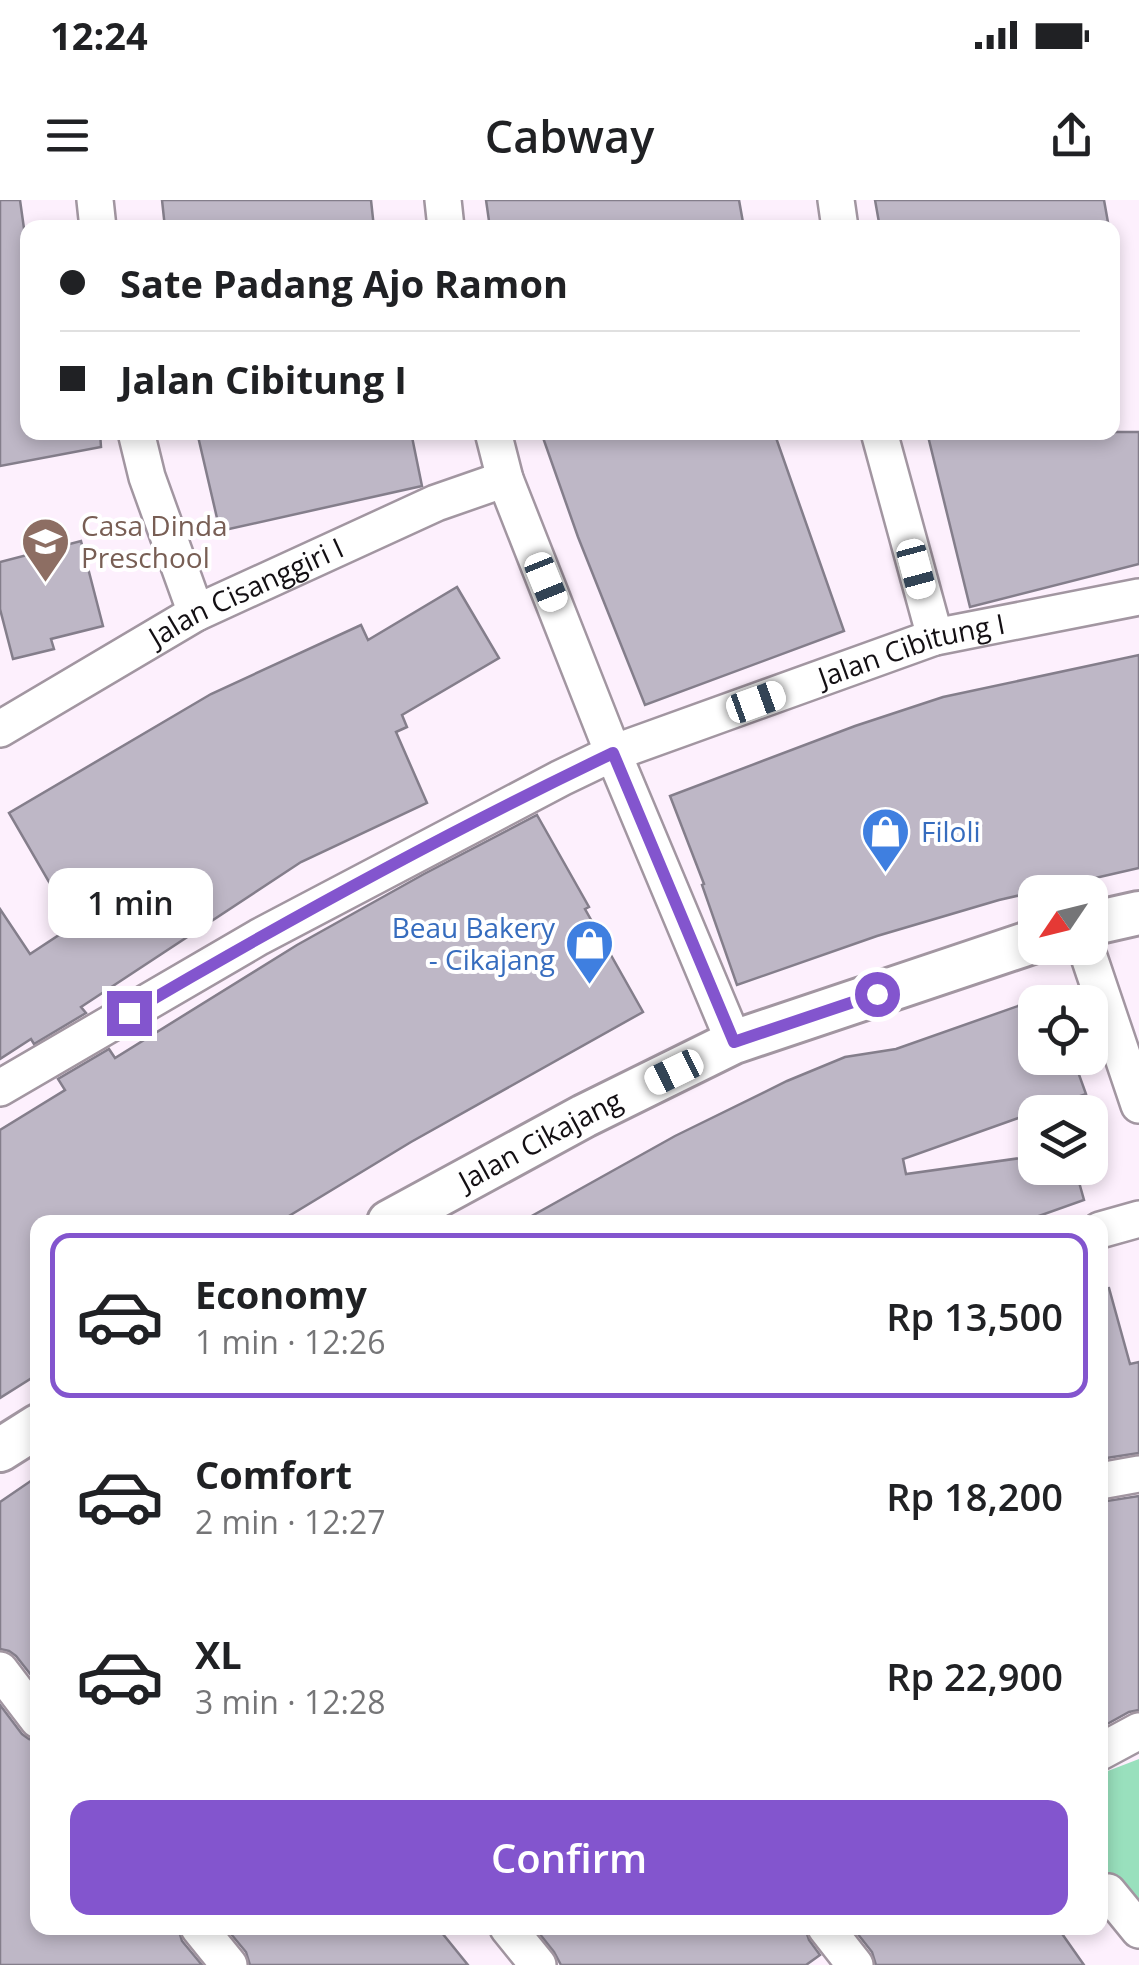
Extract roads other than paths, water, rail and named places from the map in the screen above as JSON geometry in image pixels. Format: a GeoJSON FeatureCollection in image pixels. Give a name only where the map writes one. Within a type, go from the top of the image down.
{"type":"FeatureCollection","features":[{"type":"Feature","properties":{"kind":"street"},"geometry":{"type":"LineString","coordinates":[[138,440],[147,478],[196,613]]}},
{"type":"Feature","properties":{"kind":"street"},"geometry":{"type":"LineString","coordinates":[[495,440],[506,479],[613,753],[734,1042]]}},
{"type":"Feature","properties":{"kind":"street"},"geometry":{"type":"LineString","coordinates":[[881,440],[935,637]]}},
{"type":"Feature","properties":{"kind":"street","name":"Jalan Cisanggiri I"},"geometry":{"type":"LineString","coordinates":[[0,728],[196,613],[436,503],[506,479]]}},
{"type":"Feature","properties":{"kind":"street","name":"Jalan Cibitung I"},"geometry":{"type":"LineString","coordinates":[[0,1088],[258,937],[613,753],[935,637],[1139,598]]}},
{"type":"Feature","properties":{"kind":"street"},"geometry":{"type":"LineString","coordinates":[[1108,920],[1139,913]]}},
{"type":"Feature","properties":{"kind":"street","name":"Jalan Cikajang"},"geometry":{"type":"LineString","coordinates":[[402,1215],[584,1116],[734,1042],[1018,948]]}},
{"type":"Feature","properties":{"kind":"street"},"geometry":{"type":"LineString","coordinates":[[1092,965],[1139,1105]]}},
{"type":"Feature","properties":{"kind":"street"},"geometry":{"type":"LineString","coordinates":[[1108,1228],[1139,1219]]}},
{"type":"Feature","properties":{"kind":"street"},"geometry":{"type":"LineString","coordinates":[[0,1450],[30,1431]]}},
{"type":"Feature","properties":{"kind":"street"},"geometry":{"type":"LineString","coordinates":[[1108,1480],[1139,1474]]}},
{"type":"Feature","properties":{"kind":"street"},"geometry":{"type":"LineString","coordinates":[[0,1670],[30,1709]]}},
{"type":"Feature","properties":{"kind":"street"},"geometry":{"type":"LineString","coordinates":[[1108,1748],[1139,1731]]}},
{"type":"Feature","properties":{"kind":"street"},"geometry":{"type":"LineString","coordinates":[[1108,1892],[1139,1930]]}},
{"type":"Feature","properties":{"kind":"street"},"geometry":{"type":"LineString","coordinates":[[205,1935],[229,1965]]}},
{"type":"Feature","properties":{"kind":"street"},"geometry":{"type":"LineString","coordinates":[[514,1935],[538,1965]]}},
{"type":"Feature","properties":{"kind":"street"},"geometry":{"type":"LineString","coordinates":[[831,1935],[855,1965]]}},
{"type":"Feature","properties":{"kind":"place","name":"Casa Dinda Preschool"},"geometry":{"type":"Point","coordinates":[46,584]}},
{"type":"Feature","properties":{"kind":"place","name":"Filoli"},"geometry":{"type":"Point","coordinates":[886,874]}},
{"type":"Feature","properties":{"kind":"place","name":"Beau Bakery - Cikajang"},"geometry":{"type":"Point","coordinates":[590,986]}}]}
